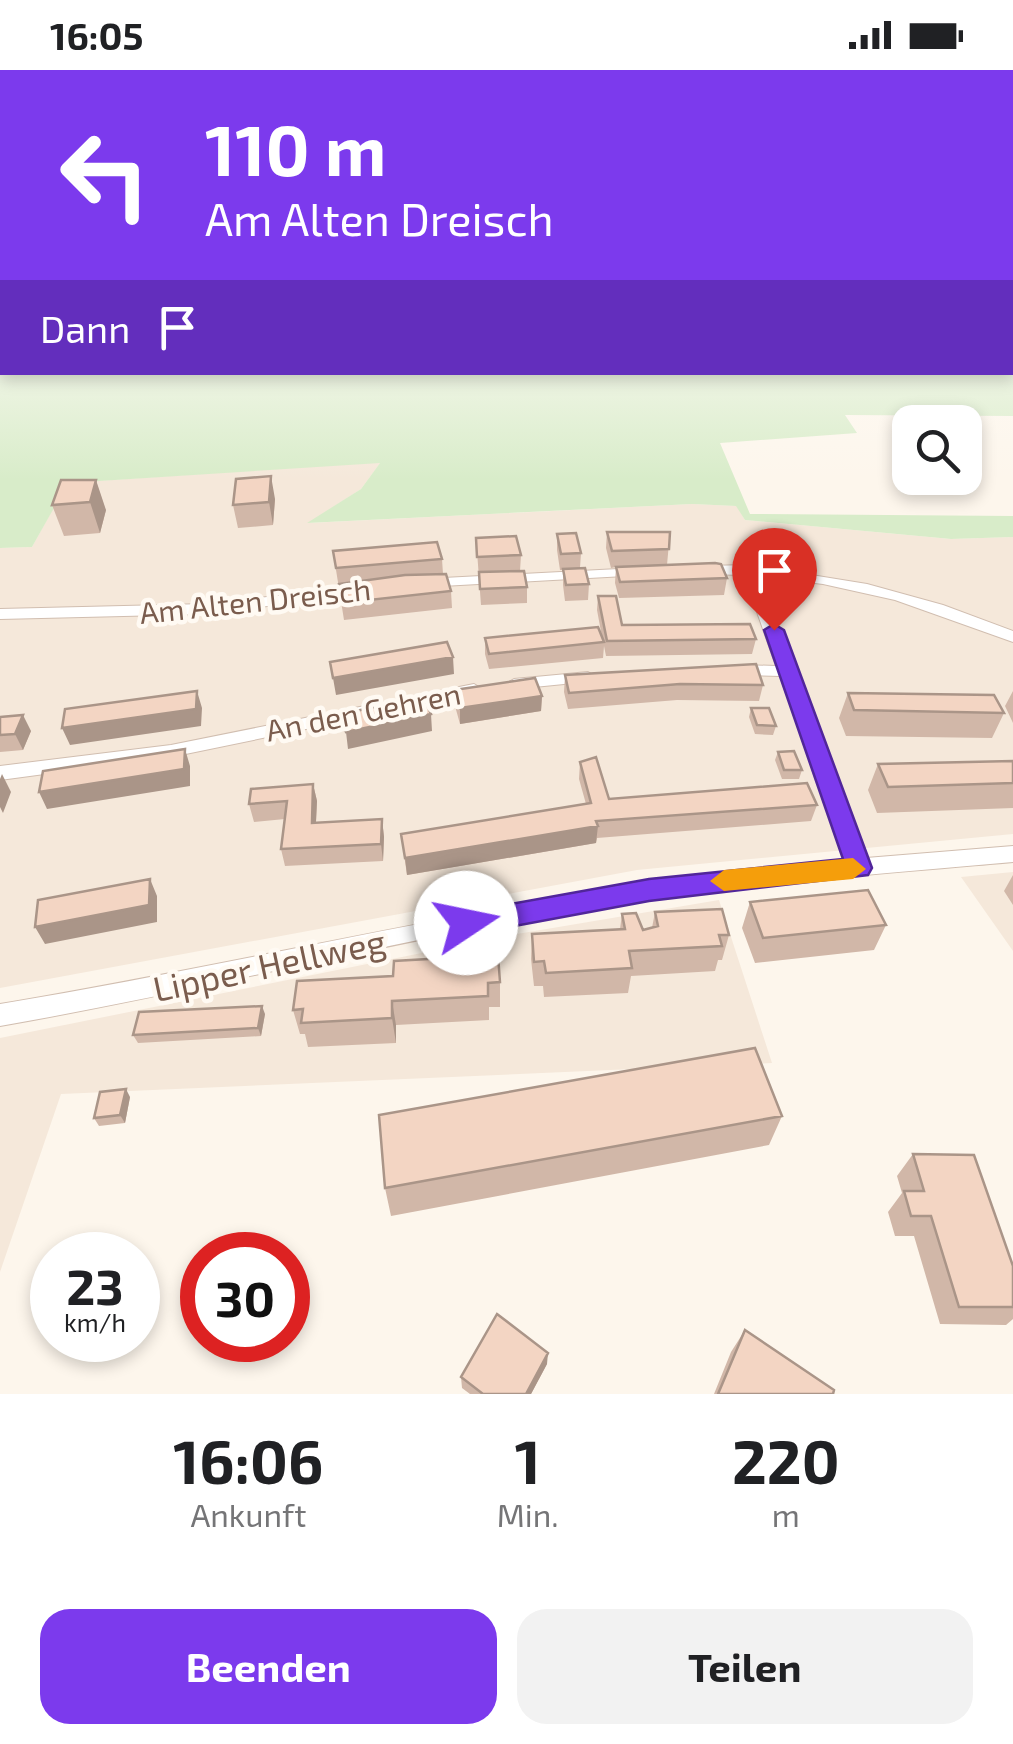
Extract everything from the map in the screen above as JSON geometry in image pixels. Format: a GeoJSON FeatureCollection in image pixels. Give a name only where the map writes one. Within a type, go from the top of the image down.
{"type":"FeatureCollection","features":[{"type":"Feature","properties":{"kind":"street"},"geometry":{"type":"LineString","coordinates":[[749,570],[859,868]]}},
{"type":"Feature","properties":{"kind":"street"},"geometry":{"type":"LineString","coordinates":[[693,571],[791,572],[876,590],[1013,637]]}},
{"type":"Feature","properties":{"kind":"street","name":"Am Alten Dreisch"},"geometry":{"type":"LineString","coordinates":[[406,584],[656,572]]}},
{"type":"Feature","properties":{"kind":"street","name":"Am Alten Dreisch"},"geometry":{"type":"LineString","coordinates":[[0,614],[235,607],[378,588]]}},
{"type":"Feature","properties":{"kind":"street"},"geometry":{"type":"LineString","coordinates":[[710,670],[788,670]]}},
{"type":"Feature","properties":{"kind":"street","name":"An den Gehren"},"geometry":{"type":"LineString","coordinates":[[0,773],[171,750],[446,692],[604,675]]}},
{"type":"Feature","properties":{"kind":"street","name":"Lipper Hellweg"},"geometry":{"type":"LineString","coordinates":[[0,1015],[198,981],[618,895],[1013,854]]}},
{"type":"Feature","properties":{"kind":"shaded area"},"geometry":{"type":"Polygon","coordinates":[[[381,462],[361,489],[309,523],[692,504],[737,506],[745,520],[951,539],[1013,537],[1013,834],[637,870],[0,988],[0,548],[32,547],[67,483],[381,462]]]}},
{"type":"Feature","properties":{"kind":"shaded area"},"geometry":{"type":"Polygon","coordinates":[[[1013,872],[1013,951],[961,877],[1013,872]]]}},
{"type":"Feature","properties":{"kind":"shaded area"},"geometry":{"type":"Polygon","coordinates":[[[719,900],[772,1063],[61,1094],[0,1272],[0,1038],[511,935],[719,900]]]}},
{"type":"Feature","properties":{"kind":"green space"},"geometry":{"type":"Polygon","coordinates":[[[0,375],[1013,375],[1013,416],[982,416],[982,405],[892,405],[892,415],[845,415],[857,433],[720,443],[750,514],[1013,516],[1013,537],[951,539],[745,520],[736,506],[692,504],[307,523],[361,489],[380,463],[68,483],[32,547],[0,548],[0,375]]]}},
{"type":"Feature","properties":{"kind":"building"},"geometry":{"type":"Polygon","coordinates":[[[271,476],[269,502],[233,505],[236,479],[271,476]]]}},
{"type":"Feature","properties":{"kind":"building"},"geometry":{"type":"Polygon","coordinates":[[[61,480],[96,480],[90,502],[52,505],[61,480]]]}},
{"type":"Feature","properties":{"kind":"building"},"geometry":{"type":"Polygon","coordinates":[[[607,532],[670,532],[669,549],[612,551],[607,532]]]}},
{"type":"Feature","properties":{"kind":"building"},"geometry":{"type":"Polygon","coordinates":[[[576,533],[581,553],[561,554],[557,534],[576,533]]]}},
{"type":"Feature","properties":{"kind":"building"},"geometry":{"type":"Polygon","coordinates":[[[516,536],[521,555],[477,557],[476,538],[516,536]]]}},
{"type":"Feature","properties":{"kind":"building"},"geometry":{"type":"Polygon","coordinates":[[[437,542],[442,559],[336,568],[333,551],[437,542]]]}},
{"type":"Feature","properties":{"kind":"building"},"geometry":{"type":"Polygon","coordinates":[[[721,564],[727,578],[620,582],[616,567],[721,564]]]}},
{"type":"Feature","properties":{"kind":"building"},"geometry":{"type":"Polygon","coordinates":[[[585,568],[589,584],[566,585],[563,569],[585,568]]]}},
{"type":"Feature","properties":{"kind":"building"},"geometry":{"type":"Polygon","coordinates":[[[524,571],[527,587],[480,589],[479,572],[524,571]]]}},
{"type":"Feature","properties":{"kind":"building"},"geometry":{"type":"Polygon","coordinates":[[[446,574],[451,591],[342,603],[339,584],[446,574]]]}},
{"type":"Feature","properties":{"kind":"building"},"geometry":{"type":"Polygon","coordinates":[[[598,596],[616,596],[622,625],[750,624],[756,639],[607,641],[598,596]]]}},
{"type":"Feature","properties":{"kind":"building"},"geometry":{"type":"Polygon","coordinates":[[[598,627],[604,642],[489,654],[485,638],[598,627]]]}},
{"type":"Feature","properties":{"kind":"building"},"geometry":{"type":"Polygon","coordinates":[[[447,642],[453,657],[333,678],[330,662],[447,642]]]}},
{"type":"Feature","properties":{"kind":"building"},"geometry":{"type":"Polygon","coordinates":[[[756,664],[763,685],[680,684],[569,693],[565,675],[756,664]]]}},
{"type":"Feature","properties":{"kind":"building"},"geometry":{"type":"Polygon","coordinates":[[[535,678],[542,696],[460,708],[454,690],[535,678]]]}},
{"type":"Feature","properties":{"kind":"building"},"geometry":{"type":"Polygon","coordinates":[[[197,691],[196,709],[62,728],[65,709],[197,691]]]}},
{"type":"Feature","properties":{"kind":"building"},"geometry":{"type":"Polygon","coordinates":[[[848,693],[994,695],[1004,713],[854,710],[848,693]]]}},
{"type":"Feature","properties":{"kind":"building"},"geometry":{"type":"Polygon","coordinates":[[[424,697],[431,714],[346,732],[341,714],[424,697]]]}},
{"type":"Feature","properties":{"kind":"building"},"geometry":{"type":"Polygon","coordinates":[[[751,708],[769,708],[776,726],[757,725],[751,708]]]}},
{"type":"Feature","properties":{"kind":"building"},"geometry":{"type":"Polygon","coordinates":[[[23,715],[15,734],[0,735],[0,717],[23,715]]]}},
{"type":"Feature","properties":{"kind":"building"},"geometry":{"type":"Polygon","coordinates":[[[185,749],[184,769],[39,792],[43,771],[185,749]]]}},
{"type":"Feature","properties":{"kind":"building"},"geometry":{"type":"Polygon","coordinates":[[[794,751],[802,770],[784,770],[778,752],[794,751]]]}},
{"type":"Feature","properties":{"kind":"building"},"geometry":{"type":"Polygon","coordinates":[[[596,757],[609,799],[807,783],[817,805],[596,821],[598,826],[405,858],[401,834],[591,803],[580,762],[596,757]]]}},
{"type":"Feature","properties":{"kind":"building"},"geometry":{"type":"Polygon","coordinates":[[[1013,761],[1013,783],[888,787],[878,764],[1013,761]]]}},
{"type":"Feature","properties":{"kind":"building"},"geometry":{"type":"Polygon","coordinates":[[[313,784],[312,823],[382,819],[381,844],[281,849],[287,801],[249,804],[251,789],[313,784]]]}},
{"type":"Feature","properties":{"kind":"building"},"geometry":{"type":"Polygon","coordinates":[[[150,879],[149,905],[35,927],[38,900],[150,879]]]}},
{"type":"Feature","properties":{"kind":"building"},"geometry":{"type":"Polygon","coordinates":[[[868,890],[886,925],[763,938],[750,902],[868,890]]]}},
{"type":"Feature","properties":{"kind":"building"},"geometry":{"type":"Polygon","coordinates":[[[722,909],[729,935],[719,935],[722,946],[629,951],[632,968],[546,973],[544,961],[534,962],[532,934],[625,929],[622,914],[636,913],[643,930],[658,926],[655,912],[722,909]]]}},
{"type":"Feature","properties":{"kind":"building"},"geometry":{"type":"Polygon","coordinates":[[[498,955],[500,982],[488,983],[488,996],[392,1001],[392,1018],[301,1023],[303,1009],[293,1010],[297,981],[393,976],[394,961],[498,955]]]}},
{"type":"Feature","properties":{"kind":"building"},"geometry":{"type":"Polygon","coordinates":[[[262,1006],[258,1028],[133,1035],[139,1012],[262,1006]]]}},
{"type":"Feature","properties":{"kind":"building"},"geometry":{"type":"Polygon","coordinates":[[[755,1048],[782,1116],[385,1188],[379,1115],[755,1048]]]}},
{"type":"Feature","properties":{"kind":"building"},"geometry":{"type":"Polygon","coordinates":[[[126,1089],[120,1115],[94,1118],[100,1092],[126,1089]]]}},
{"type":"Feature","properties":{"kind":"building"},"geometry":{"type":"Polygon","coordinates":[[[913,1154],[974,1155],[1013,1266],[1013,1307],[959,1307],[931,1216],[911,1216],[904,1191],[924,1191],[913,1154]]]}},
{"type":"Feature","properties":{"kind":"building"},"geometry":{"type":"Polygon","coordinates":[[[497,1314],[548,1353],[526,1394],[483,1394],[461,1377],[497,1314]]]}},
{"type":"Feature","properties":{"kind":"building"},"geometry":{"type":"Polygon","coordinates":[[[745,1330],[834,1390],[833,1394],[718,1394],[745,1330]]]}},
{"type":"Feature","properties":{"kind":"slow traffic"},"geometry":{"type":"LineString","coordinates":[[724,881],[853,869]]}},
{"type":"Feature","properties":{"kind":"route"},"geometry":{"type":"LineString","coordinates":[[466,923],[649,890],[859,868],[774,630]]}}]}
